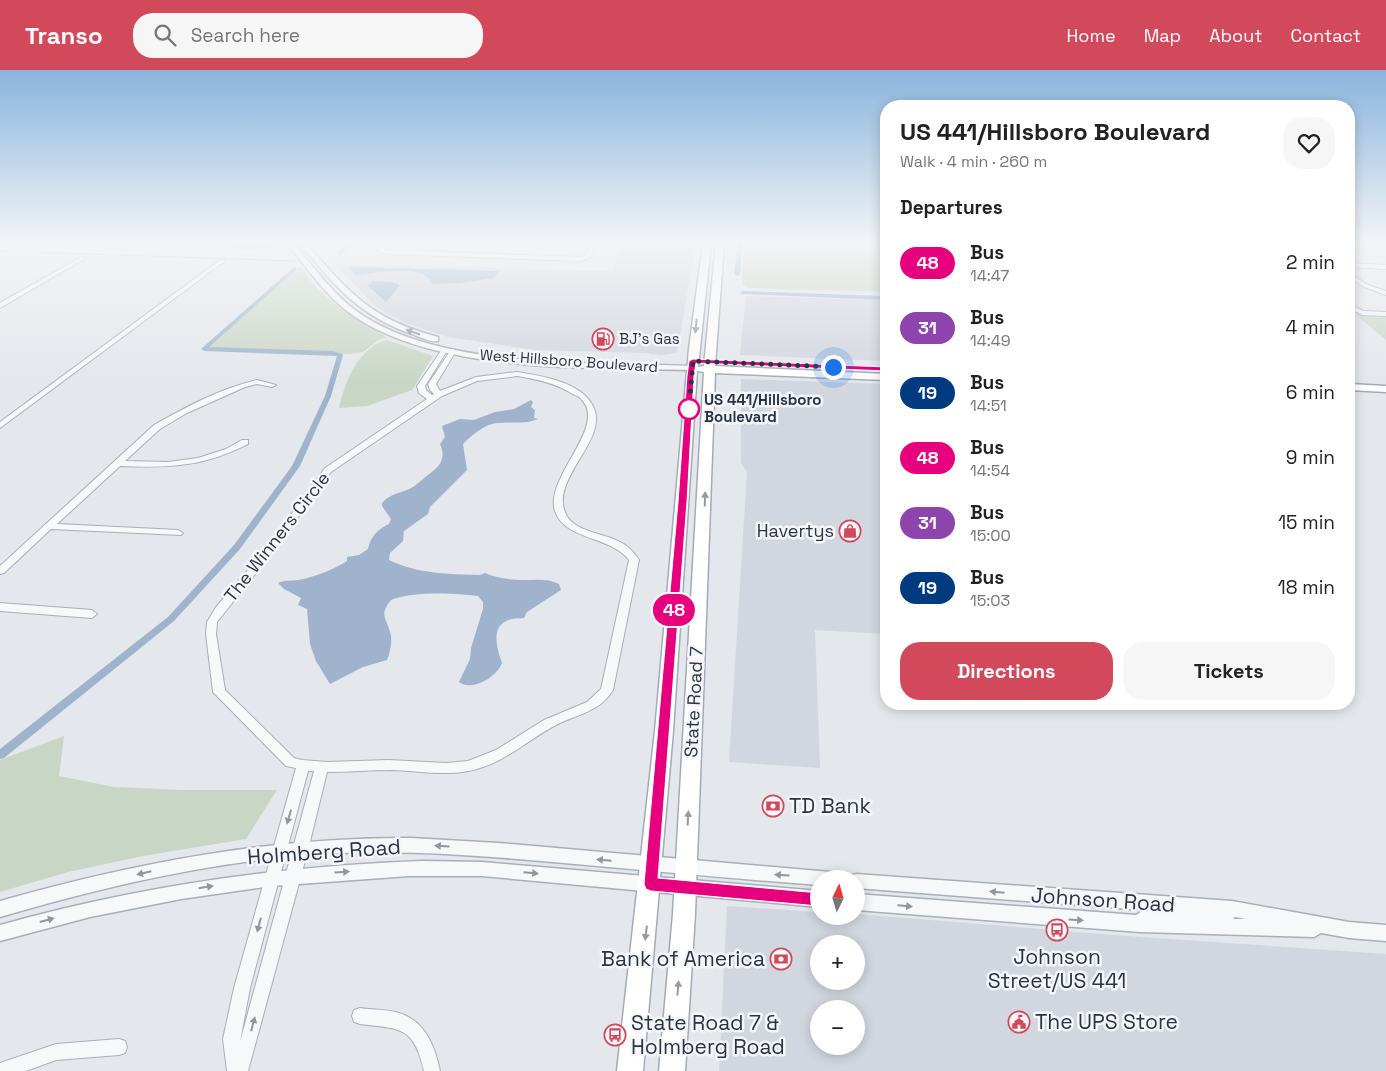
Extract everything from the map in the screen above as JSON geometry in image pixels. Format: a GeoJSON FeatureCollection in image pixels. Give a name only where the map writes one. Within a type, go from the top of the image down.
{"type":"FeatureCollection","features":[{"type":"Feature","properties":{"kind":"main road","name":"State Road 7"},"geometry":{"type":"LineString","coordinates":[[630,1071],[652,874],[683,502],[692,365],[701,290]]}},
{"type":"Feature","properties":{"kind":"main road","name":"State Road 7"},"geometry":{"type":"LineString","coordinates":[[672,1071],[686,878],[710,366],[716,290]]}},
{"type":"Feature","properties":{"kind":"main road","name":"West Hillsboro Boulevard"},"geometry":{"type":"LineString","coordinates":[[692,365],[880,377]]}},
{"type":"Feature","properties":{"kind":"main road","name":"West Hillsboro Boulevard"},"geometry":{"type":"LineString","coordinates":[[710,366],[880,369]]}},
{"type":"Feature","properties":{"kind":"main road"},"geometry":{"type":"LineString","coordinates":[[1355,387],[1386,389]]}},
{"type":"Feature","properties":{"kind":"main road"},"geometry":{"type":"LineString","coordinates":[[1355,395],[1386,396]]}},
{"type":"Feature","properties":{"kind":"main road"},"geometry":{"type":"LineString","coordinates":[[683,502],[689,513],[703,524]]}},
{"type":"Feature","properties":{"kind":"main road"},"geometry":{"type":"LineString","coordinates":[[680,539],[690,542],[702,558]]}},
{"type":"Feature","properties":{"kind":"street"},"geometry":{"type":"LineString","coordinates":[[0,306],[28,290]]}},
{"type":"Feature","properties":{"kind":"street"},"geometry":{"type":"LineString","coordinates":[[0,426],[184,290]]}},
{"type":"Feature","properties":{"kind":"street","name":"West Hillsboro Boulevard"},"geometry":{"type":"LineString","coordinates":[[331,290],[359,316],[406,338],[453,349],[535,362],[692,365]]}},
{"type":"Feature","properties":{"kind":"street","name":"West Hillsboro Boulevard"},"geometry":{"type":"LineString","coordinates":[[346,290],[368,310],[453,349]]}},
{"type":"Feature","properties":{"kind":"street"},"geometry":{"type":"LineString","coordinates":[[1355,309],[1364,313],[1386,314]]}},
{"type":"Feature","properties":{"kind":"street"},"geometry":{"type":"LineString","coordinates":[[435,396],[422,391],[421,386],[453,349]]}},
{"type":"Feature","properties":{"kind":"street"},"geometry":{"type":"LineString","coordinates":[[435,396],[432,384],[453,349]]}},
{"type":"Feature","properties":{"kind":"street","name":"The Winners Circle"},"geometry":{"type":"LineString","coordinates":[[517,374],[548,380],[576,390],[587,398],[592,408],[589,430],[557,502],[559,511],[566,522],[577,529],[621,545],[629,551],[634,560],[607,690],[599,702],[559,718],[503,753],[481,763],[459,769],[439,770],[392,765],[322,767],[304,766],[290,762],[219,692],[210,634],[212,622],[268,552],[328,470],[435,396],[476,379],[517,374]]}},
{"type":"Feature","properties":{"kind":"street"},"geometry":{"type":"LineString","coordinates":[[428,376],[437,376]]}},
{"type":"Feature","properties":{"kind":"street"},"geometry":{"type":"LineString","coordinates":[[0,571],[157,426],[169,418],[248,383],[257,382],[272,385]]}},
{"type":"Feature","properties":{"kind":"street"},"geometry":{"type":"LineString","coordinates":[[118,463],[171,465],[189,463],[218,456],[245,442]]}},
{"type":"Feature","properties":{"kind":"street"},"geometry":{"type":"LineString","coordinates":[[49,526],[178,534]]}},
{"type":"Feature","properties":{"kind":"street"},"geometry":{"type":"LineString","coordinates":[[0,608],[92,614]]}},
{"type":"Feature","properties":{"kind":"street"},"geometry":{"type":"LineString","coordinates":[[235,1071],[231,1039],[242,988],[304,766]]}},
{"type":"Feature","properties":{"kind":"street"},"geometry":{"type":"LineString","coordinates":[[240,1071],[322,767]]}},
{"type":"Feature","properties":{"kind":"street","name":"Holmberg Road"},"geometry":{"type":"LineString","coordinates":[[0,909],[153,871],[301,850],[388,845],[432,846],[652,874]]}},
{"type":"Feature","properties":{"kind":"street","name":"Holmberg Road"},"geometry":{"type":"LineString","coordinates":[[0,933],[66,915],[152,896],[207,886],[294,876],[461,867],[652,874]]}},
{"type":"Feature","properties":{"kind":"street"},"geometry":{"type":"LineString","coordinates":[[652,874],[810,898]]}},
{"type":"Feature","properties":{"kind":"street"},"geometry":{"type":"LineString","coordinates":[[686,878],[810,879]]}},
{"type":"Feature","properties":{"kind":"street","name":"Johnson Road"},"geometry":{"type":"LineString","coordinates":[[865,882],[1232,910],[1348,930]]}},
{"type":"Feature","properties":{"kind":"street","name":"Johnson Road"},"geometry":{"type":"LineString","coordinates":[[865,903],[1140,924],[1348,930],[1386,933]]}},
{"type":"Feature","properties":{"kind":"street"},"geometry":{"type":"LineString","coordinates":[[1140,924],[1143,919],[1149,916],[1209,919],[1221,918],[1232,910]]}},
{"type":"Feature","properties":{"kind":"street"},"geometry":{"type":"LineString","coordinates":[[360,1016],[401,1022],[416,1032],[429,1055],[432,1071]]}},
{"type":"Feature","properties":{"kind":"street"},"geometry":{"type":"LineString","coordinates":[[2,1071],[56,1052],[120,1046]]}},
{"type":"Feature","properties":{"kind":"shaded area"},"geometry":{"type":"Polygon","coordinates":[[[360,290],[688,290],[677,353],[662,355],[535,350],[448,337],[405,323],[376,307],[360,290]]]}},
{"type":"Feature","properties":{"kind":"shaded area"},"geometry":{"type":"Polygon","coordinates":[[[746,296],[880,300],[880,361],[740,355],[746,296]]]}},
{"type":"Feature","properties":{"kind":"shaded area"},"geometry":{"type":"Polygon","coordinates":[[[741,379],[880,384],[880,634],[815,630],[820,768],[729,762],[747,472],[741,463],[741,379]]]}},
{"type":"Feature","properties":{"kind":"shaded area"},"geometry":{"type":"Polygon","coordinates":[[[727,906],[810,911],[810,925],[865,925],[865,915],[1386,954],[1386,1071],[719,1071],[727,906]]]}},
{"type":"Feature","properties":{"kind":"green space"},"geometry":{"type":"Polygon","coordinates":[[[271,290],[319,290],[351,316],[387,337],[364,351],[350,354],[204,349],[271,290]]]}},
{"type":"Feature","properties":{"kind":"green space"},"geometry":{"type":"Polygon","coordinates":[[[807,290],[880,290],[880,292],[807,290]]]}},
{"type":"Feature","properties":{"kind":"green space"},"geometry":{"type":"Polygon","coordinates":[[[1356,315],[1386,317],[1386,340],[1356,315]]]}},
{"type":"Feature","properties":{"kind":"green space"},"geometry":{"type":"Polygon","coordinates":[[[387,340],[433,356],[412,390],[367,406],[339,408],[345,387],[354,367],[368,350],[387,340]]]}},
{"type":"Feature","properties":{"kind":"green space"},"geometry":{"type":"Polygon","coordinates":[[[64,736],[59,776],[114,787],[184,790],[277,790],[246,839],[143,856],[68,872],[0,892],[0,760],[64,736]]]}},
{"type":"Feature","properties":{"kind":"water"},"geometry":{"type":"Polygon","coordinates":[[[372,290],[396,290],[386,302],[372,290]]]}},
{"type":"Feature","properties":{"kind":"water"},"geometry":{"type":"Polygon","coordinates":[[[531,400],[533,402],[531,407],[535,410],[534,418],[538,419],[528,422],[492,424],[478,431],[463,444],[467,470],[430,507],[428,514],[404,531],[403,541],[390,553],[389,560],[422,571],[480,575],[485,573],[510,579],[551,581],[559,584],[561,590],[527,612],[524,618],[512,619],[500,626],[496,637],[502,663],[495,673],[484,682],[464,685],[459,682],[470,659],[471,648],[483,609],[483,602],[478,596],[434,594],[410,595],[391,600],[384,613],[391,639],[387,660],[363,667],[330,684],[316,661],[310,644],[307,609],[298,605],[301,598],[284,589],[278,583],[304,579],[323,573],[347,561],[347,557],[359,555],[368,549],[373,537],[378,531],[389,524],[391,519],[382,503],[391,496],[413,487],[432,472],[442,460],[440,444],[445,437],[442,426],[460,419],[474,420],[495,412],[514,409],[531,400]]]}},
{"type":"Feature","properties":{"kind":"waterway"},"geometry":{"type":"LineString","coordinates":[[0,755],[171,619],[237,547],[296,466],[328,396],[340,355],[333,353],[204,349],[271,290]]}},
{"type":"Feature","properties":{"kind":"waterway"},"geometry":{"type":"LineString","coordinates":[[743,293],[880,298]]}},
{"type":"Feature","properties":{"kind":"bus line","name":"48"},"geometry":{"type":"LineString","coordinates":[[810,898],[709,891],[651,884],[683,502],[690,376],[693,361],[880,369]]}},
{"type":"Feature","properties":{"kind":"place","name":"BJ’s Gas"},"geometry":{"type":"Point","coordinates":[603,339]}},
{"type":"Feature","properties":{"kind":"place","name":"US 441/Hillsboro Boulevard"},"geometry":{"type":"Point","coordinates":[689,409]}},
{"type":"Feature","properties":{"kind":"place","name":"Havertys"},"geometry":{"type":"Point","coordinates":[850,531]}},
{"type":"Feature","properties":{"kind":"place","name":"TD Bank"},"geometry":{"type":"Point","coordinates":[773,806]}},
{"type":"Feature","properties":{"kind":"place","name":"Johnson Street/US 441"},"geometry":{"type":"Point","coordinates":[1057,930]}},
{"type":"Feature","properties":{"kind":"place","name":"Bank of America"},"geometry":{"type":"Point","coordinates":[781,959]}},
{"type":"Feature","properties":{"kind":"place","name":"The UPS Store"},"geometry":{"type":"Point","coordinates":[1019,1022]}},
{"type":"Feature","properties":{"kind":"place","name":"State Road 7 & Holmberg Road"},"geometry":{"type":"Point","coordinates":[615,1035]}},
{"type":"Feature","properties":{"kind":"route"},"geometry":{"type":"LineString","coordinates":[[689,409],[690,376],[693,361],[833,367]]}}]}
